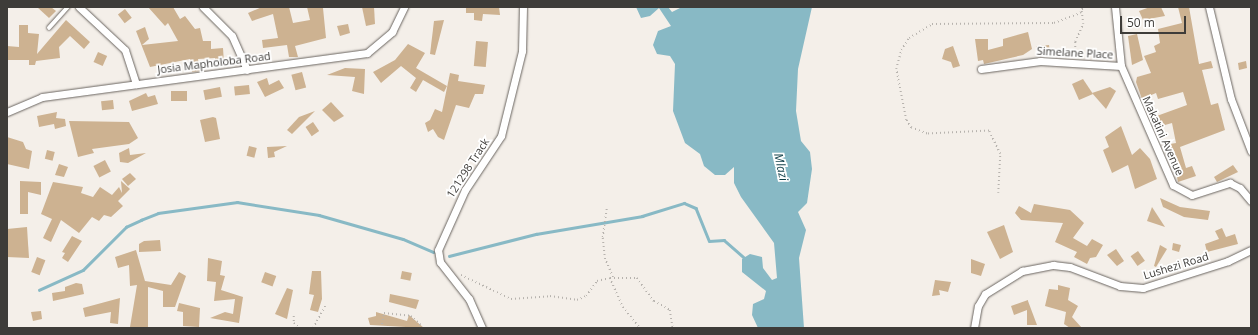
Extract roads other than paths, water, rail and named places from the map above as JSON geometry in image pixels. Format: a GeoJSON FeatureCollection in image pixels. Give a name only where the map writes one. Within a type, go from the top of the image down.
{"type":"FeatureCollection","features":[{"type":"Feature","properties":{"kind":"street"},"geometry":{"type":"LineString","coordinates":[[80,7],[125,50],[136,84]]}},
{"type":"Feature","properties":{"kind":"street"},"geometry":{"type":"LineString","coordinates":[[203,7],[232,36],[247,70]]}},
{"type":"Feature","properties":{"kind":"street","name":"Josia Mapholoba Road"},"geometry":{"type":"LineString","coordinates":[[7,112],[42,97],[247,70],[370,51],[392,32],[404,7]]}},
{"type":"Feature","properties":{"kind":"street","name":"121298 Track"},"geometry":{"type":"LineString","coordinates":[[482,328],[469,299],[440,262],[438,250],[465,190],[501,136],[522,51],[523,7]]}},
{"type":"Feature","properties":{"kind":"street","name":"Makatini Avenue"},"geometry":{"type":"LineString","coordinates":[[1115,7],[1121,66],[1178,190],[1199,195],[1230,183],[1240,188],[1251,201]]}},
{"type":"Feature","properties":{"kind":"street"},"geometry":{"type":"LineString","coordinates":[[1209,7],[1231,99],[1251,151]]}},
{"type":"Feature","properties":{"kind":"street","name":"Simelane Place"},"geometry":{"type":"LineString","coordinates":[[981,68],[1040,61],[1121,66]]}},
{"type":"Feature","properties":{"kind":"street","name":"Lushezi Road"},"geometry":{"type":"LineString","coordinates":[[974,328],[978,306],[985,294],[1022,271],[1052,265],[1070,267],[1120,286],[1143,288],[1228,261],[1251,250]]}},
{"type":"Feature","properties":{"kind":"lane"},"geometry":{"type":"LineString","coordinates":[[49,28],[68,7]]}},
{"type":"Feature","properties":{"kind":"water","name":"Mlazi"},"geometry":{"type":"Polygon","coordinates":[[[636,7],[668,7],[672,12],[682,7],[812,7],[798,69],[796,111],[801,141],[810,152],[812,169],[807,203],[798,212],[806,230],[799,258],[804,328],[758,328],[752,315],[753,304],[764,299],[766,291],[742,272],[742,259],[750,254],[762,257],[763,268],[772,280],[777,278],[774,243],[741,197],[734,183],[734,167],[725,175],[715,175],[704,166],[700,154],[685,143],[673,111],[675,64],[670,56],[657,54],[653,45],[658,31],[671,26],[659,8],[650,16],[641,18],[636,7]]]}},
{"type":"Feature","properties":{"kind":"waterway"},"geometry":{"type":"LineString","coordinates":[[39,290],[83,270],[126,227],[141,220],[158,213],[237,202],[319,215],[403,239],[433,252]]}},
{"type":"Feature","properties":{"kind":"waterway"},"geometry":{"type":"LineString","coordinates":[[449,256],[536,234],[642,216],[684,203],[696,208],[709,241],[724,240],[746,259]]}}]}
